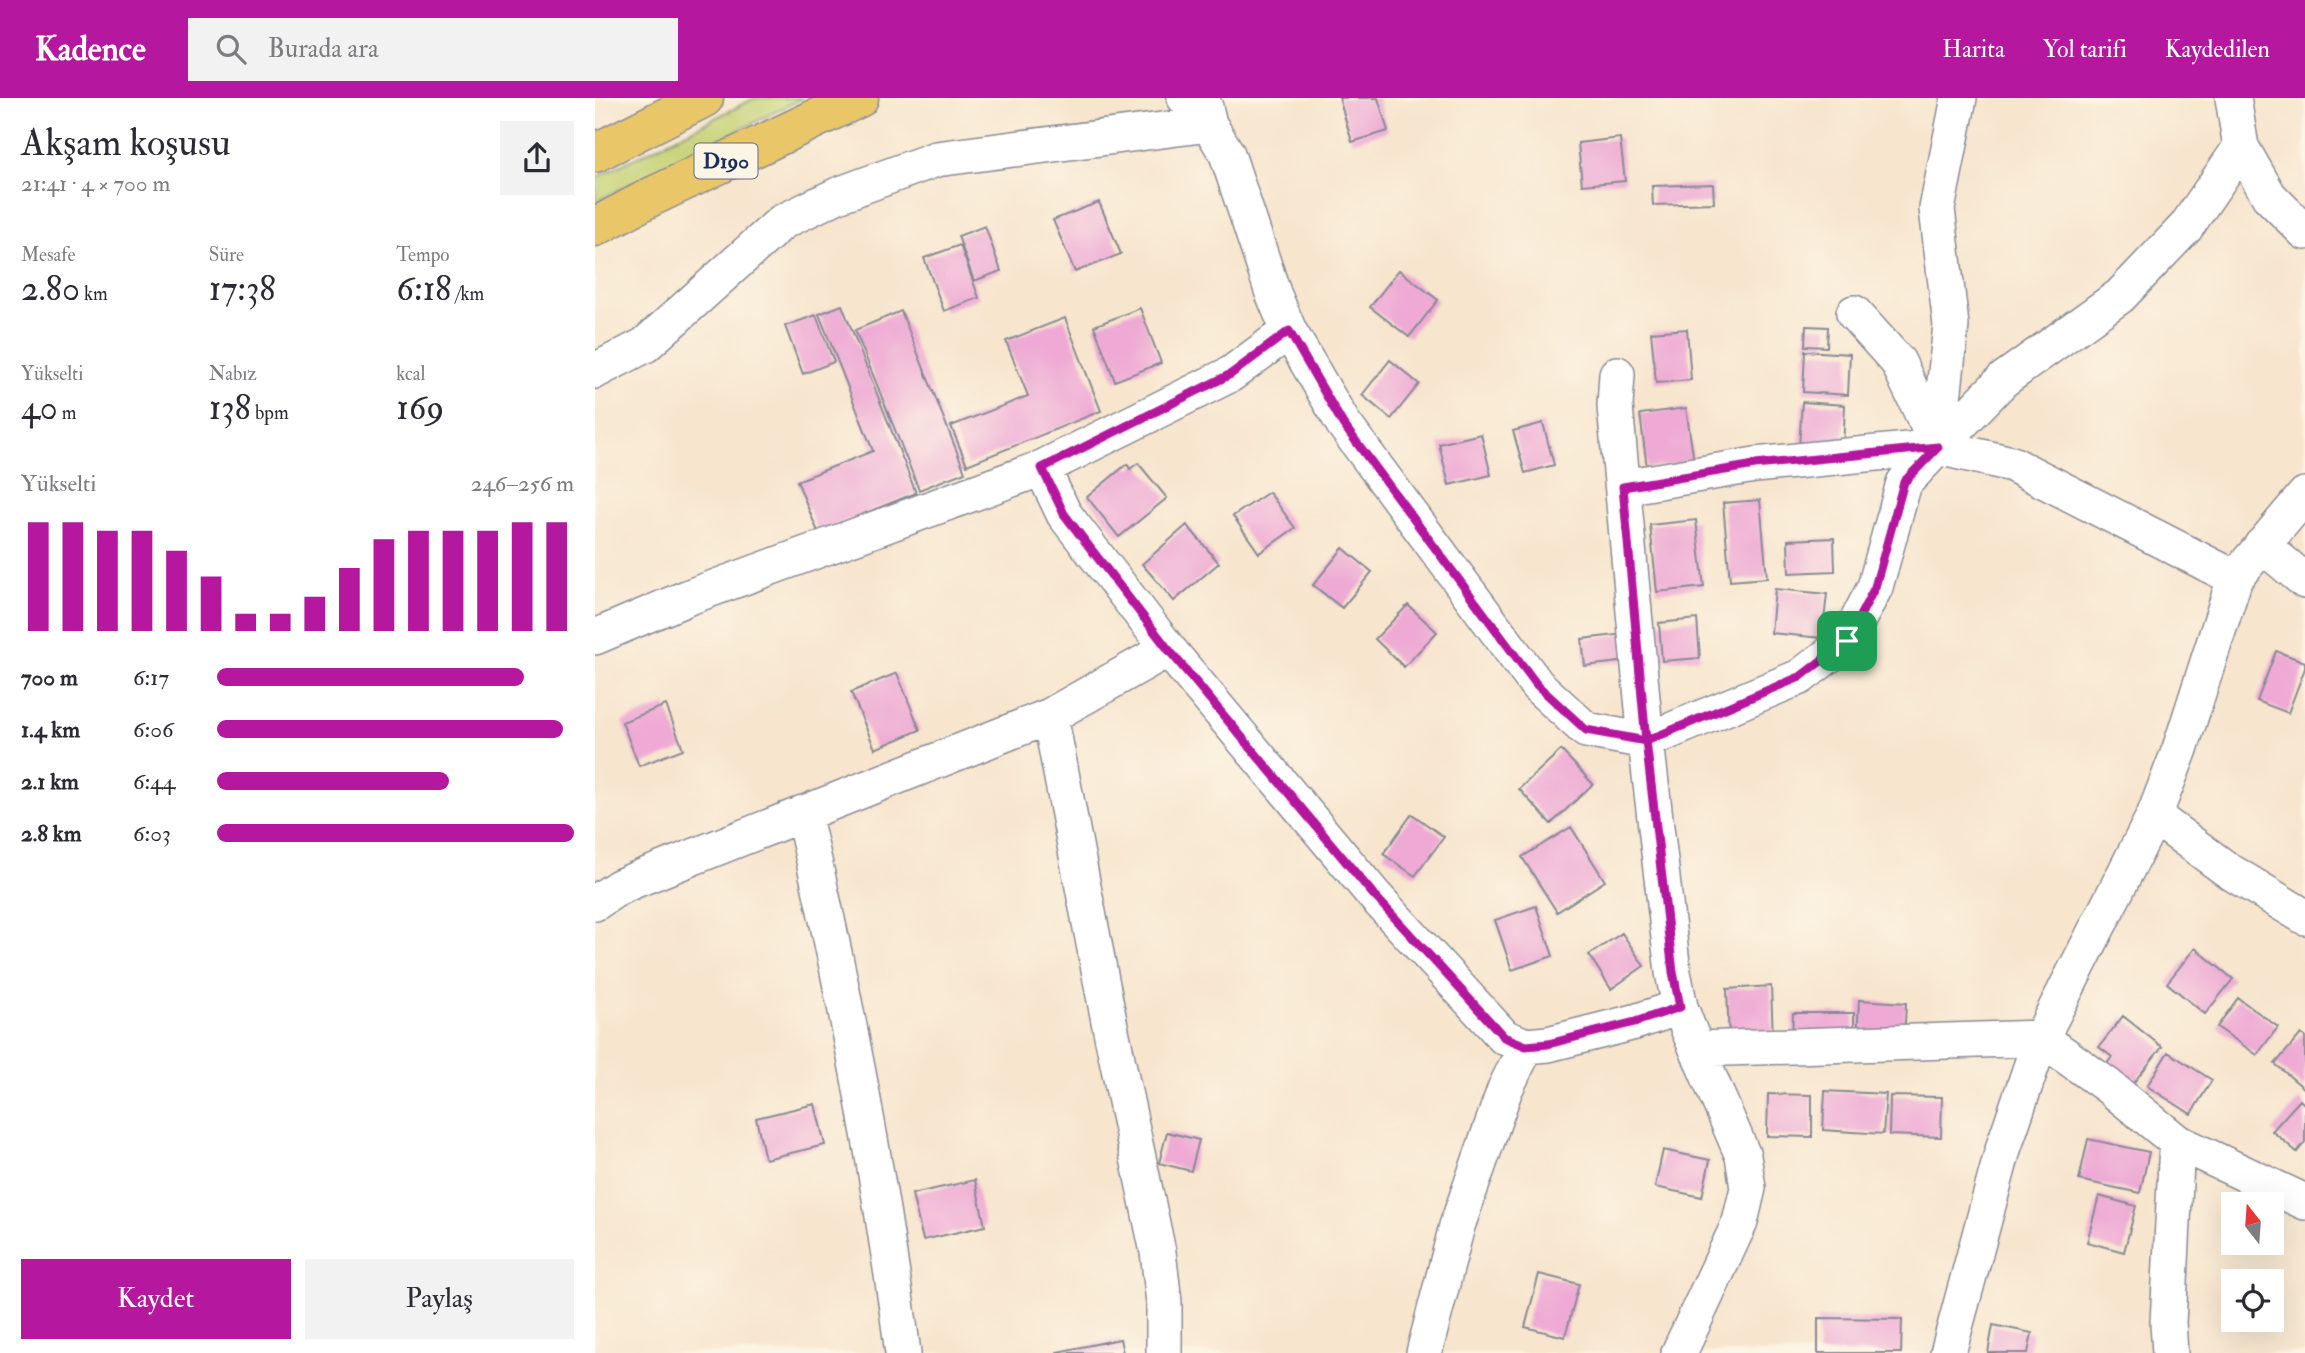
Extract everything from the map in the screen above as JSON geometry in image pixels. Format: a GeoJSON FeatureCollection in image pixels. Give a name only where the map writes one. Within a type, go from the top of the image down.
{"type":"FeatureCollection","features":[{"type":"Feature","properties":{"kind":"highway"},"geometry":{"type":"LineString","coordinates":[[595,153],[704,98]]}},
{"type":"Feature","properties":{"kind":"highway","name":"D190"},"geometry":{"type":"LineString","coordinates":[[595,227],[650,197],[859,98]]}},
{"type":"Feature","properties":{"kind":"street"},"geometry":{"type":"LineString","coordinates":[[1185,98],[1206,111],[1227,154],[1273,293],[1289,331],[1343,424],[1537,685],[1586,730],[1646,741],[1800,677],[1847,641],[1875,587],[1904,482],[2003,380],[2120,296],[2186,227],[2241,147]]}},
{"type":"Feature","properties":{"kind":"street"},"geometry":{"type":"LineString","coordinates":[[1938,447],[1951,325],[1937,209],[1959,98]]}},
{"type":"Feature","properties":{"kind":"street"},"geometry":{"type":"LineString","coordinates":[[2233,98],[2241,147],[2269,196],[2305,232]]}},
{"type":"Feature","properties":{"kind":"street"},"geometry":{"type":"LineString","coordinates":[[595,371],[645,345],[782,222],[838,195],[936,159],[1206,111]]}},
{"type":"Feature","properties":{"kind":"street"},"geometry":{"type":"LineString","coordinates":[[1854,313],[1898,362],[1938,447]]}},
{"type":"Feature","properties":{"kind":"street"},"geometry":{"type":"LineString","coordinates":[[595,637],[688,597],[1042,468],[1231,374],[1289,331]]}},
{"type":"Feature","properties":{"kind":"street"},"geometry":{"type":"LineString","coordinates":[[1617,374],[1615,406],[1646,741],[1673,972],[1680,1007],[1743,1156],[1748,1188],[1740,1222],[1679,1353]]}},
{"type":"Feature","properties":{"kind":"street"},"geometry":{"type":"LineString","coordinates":[[1623,487],[1755,465],[1938,447],[2011,464],[2235,578]]}},
{"type":"Feature","properties":{"kind":"street"},"geometry":{"type":"LineString","coordinates":[[1042,468],[1064,514],[1168,649],[1373,894],[1504,1037],[1526,1046],[1562,1041],[1680,1007]]}},
{"type":"Feature","properties":{"kind":"street"},"geometry":{"type":"LineString","coordinates":[[1948,1353],[2004,1146],[2041,1038],[2154,816],[2181,749],[2235,578],[2305,495]]}},
{"type":"Feature","properties":{"kind":"street"},"geometry":{"type":"LineString","coordinates":[[2262,545],[2305,581]]}},
{"type":"Feature","properties":{"kind":"street"},"geometry":{"type":"LineString","coordinates":[[595,903],[635,880],[1050,716],[1168,649]]}},
{"type":"Feature","properties":{"kind":"street"},"geometry":{"type":"LineString","coordinates":[[1050,716],[1157,1252],[1164,1302],[1164,1353]]}},
{"type":"Feature","properties":{"kind":"street"},"geometry":{"type":"LineString","coordinates":[[803,813],[845,1001],[864,1103],[891,1258],[903,1353]]}},
{"type":"Feature","properties":{"kind":"street"},"geometry":{"type":"LineString","coordinates":[[2154,816],[2229,872],[2305,917]]}},
{"type":"Feature","properties":{"kind":"street"},"geometry":{"type":"LineString","coordinates":[[1697,1049],[2041,1038],[2108,1086],[2177,1142],[2305,1202]]}},
{"type":"Feature","properties":{"kind":"street"},"geometry":{"type":"LineString","coordinates":[[1424,1353],[1457,1226],[1505,1089],[1526,1046]]}},
{"type":"Feature","properties":{"kind":"street"},"geometry":{"type":"LineString","coordinates":[[2170,1353],[2168,1322],[2177,1142]]}},
{"type":"Feature","properties":{"kind":"green space"},"geometry":{"type":"Polygon","coordinates":[[[755,98],[803,98],[595,202],[595,178],[755,98]]]}},
{"type":"Feature","properties":{"kind":"building"},"geometry":{"type":"Polygon","coordinates":[[[1339,98],[1378,98],[1388,131],[1352,142],[1339,98]]]}},
{"type":"Feature","properties":{"kind":"building"},"geometry":{"type":"Polygon","coordinates":[[[1620,138],[1625,181],[1582,185],[1578,143],[1620,138]]]}},
{"type":"Feature","properties":{"kind":"building"},"geometry":{"type":"Polygon","coordinates":[[[1713,184],[1714,203],[1653,205],[1652,186],[1713,184]]]}},
{"type":"Feature","properties":{"kind":"building"},"geometry":{"type":"Polygon","coordinates":[[[1099,202],[1121,254],[1075,272],[1053,220],[1099,202]]]}},
{"type":"Feature","properties":{"kind":"building"},"geometry":{"type":"Polygon","coordinates":[[[985,226],[1001,271],[974,281],[958,236],[985,226]]]}},
{"type":"Feature","properties":{"kind":"building"},"geometry":{"type":"Polygon","coordinates":[[[960,245],[979,298],[944,311],[924,258],[960,245]]]}},
{"type":"Feature","properties":{"kind":"building"},"geometry":{"type":"Polygon","coordinates":[[[1399,270],[1438,300],[1409,337],[1370,307],[1399,270]]]}},
{"type":"Feature","properties":{"kind":"building"},"geometry":{"type":"Polygon","coordinates":[[[842,305],[916,493],[818,532],[797,481],[873,451],[819,314],[842,305]]]}},
{"type":"Feature","properties":{"kind":"building"},"geometry":{"type":"Polygon","coordinates":[[[1140,308],[1161,363],[1115,381],[1094,326],[1140,308]]]}},
{"type":"Feature","properties":{"kind":"building"},"geometry":{"type":"Polygon","coordinates":[[[901,311],[965,472],[919,490],[855,330],[901,311]]]}},
{"type":"Feature","properties":{"kind":"building"},"geometry":{"type":"Polygon","coordinates":[[[816,315],[834,362],[803,374],[785,326],[816,315]]]}},
{"type":"Feature","properties":{"kind":"building"},"geometry":{"type":"Polygon","coordinates":[[[1065,318],[1101,411],[967,465],[951,426],[1028,396],[1006,341],[1065,318]]]}},
{"type":"Feature","properties":{"kind":"building"},"geometry":{"type":"Polygon","coordinates":[[[1806,326],[1828,327],[1827,347],[1805,346],[1806,326]]]}},
{"type":"Feature","properties":{"kind":"building"},"geometry":{"type":"Polygon","coordinates":[[[1687,329],[1691,380],[1656,383],[1651,332],[1687,329]]]}},
{"type":"Feature","properties":{"kind":"building"},"geometry":{"type":"Polygon","coordinates":[[[1805,351],[1850,354],[1848,395],[1803,392],[1805,351]]]}},
{"type":"Feature","properties":{"kind":"building"},"geometry":{"type":"Polygon","coordinates":[[[1390,360],[1419,384],[1391,419],[1362,395],[1390,360]]]}},
{"type":"Feature","properties":{"kind":"building"},"geometry":{"type":"Polygon","coordinates":[[[1802,402],[1845,405],[1843,450],[1799,447],[1802,402]]]}},
{"type":"Feature","properties":{"kind":"building"},"geometry":{"type":"Polygon","coordinates":[[[1686,408],[1694,462],[1647,468],[1640,414],[1686,408]]]}},
{"type":"Feature","properties":{"kind":"building"},"geometry":{"type":"Polygon","coordinates":[[[1543,423],[1554,465],[1525,473],[1513,431],[1543,423]]]}},
{"type":"Feature","properties":{"kind":"building"},"geometry":{"type":"Polygon","coordinates":[[[1481,434],[1491,475],[1449,485],[1439,444],[1481,434]]]}},
{"type":"Feature","properties":{"kind":"building"},"geometry":{"type":"Polygon","coordinates":[[[1138,463],[1167,498],[1119,537],[1087,497],[1127,464],[1130,469],[1138,463]]]}},
{"type":"Feature","properties":{"kind":"building"},"geometry":{"type":"Polygon","coordinates":[[[1269,492],[1295,528],[1259,553],[1233,516],[1269,492]]]}},
{"type":"Feature","properties":{"kind":"building"},"geometry":{"type":"Polygon","coordinates":[[[1760,500],[1767,578],[1730,581],[1723,503],[1760,500]]]}},
{"type":"Feature","properties":{"kind":"building"},"geometry":{"type":"Polygon","coordinates":[[[1696,520],[1704,587],[1657,592],[1650,525],[1696,520]]]}},
{"type":"Feature","properties":{"kind":"building"},"geometry":{"type":"Polygon","coordinates":[[[1187,525],[1219,563],[1174,601],[1142,564],[1187,525]]]}},
{"type":"Feature","properties":{"kind":"building"},"geometry":{"type":"Polygon","coordinates":[[[1834,538],[1835,571],[1789,573],[1788,540],[1834,538]]]}},
{"type":"Feature","properties":{"kind":"building"},"geometry":{"type":"Polygon","coordinates":[[[1343,548],[1372,572],[1342,608],[1313,585],[1343,548]]]}},
{"type":"Feature","properties":{"kind":"building"},"geometry":{"type":"Polygon","coordinates":[[[1775,589],[1827,594],[1822,638],[1771,633],[1775,589]]]}},
{"type":"Feature","properties":{"kind":"building"},"geometry":{"type":"Polygon","coordinates":[[[1408,605],[1437,632],[1404,667],[1375,639],[1408,605]]]}},
{"type":"Feature","properties":{"kind":"building"},"geometry":{"type":"Polygon","coordinates":[[[1697,619],[1700,658],[1662,661],[1659,623],[1697,619]]]}},
{"type":"Feature","properties":{"kind":"building"},"geometry":{"type":"Polygon","coordinates":[[[1625,634],[1628,661],[1585,666],[1582,639],[1625,634]]]}},
{"type":"Feature","properties":{"kind":"building"},"geometry":{"type":"Polygon","coordinates":[[[2276,651],[2305,662],[2288,713],[2257,701],[2276,651]]]}},
{"type":"Feature","properties":{"kind":"building"},"geometry":{"type":"Polygon","coordinates":[[[897,673],[920,730],[875,749],[851,692],[897,673]]]}},
{"type":"Feature","properties":{"kind":"building"},"geometry":{"type":"Polygon","coordinates":[[[666,705],[683,749],[639,766],[622,722],[666,705]]]}},
{"type":"Feature","properties":{"kind":"building"},"geometry":{"type":"Polygon","coordinates":[[[1561,750],[1593,784],[1551,824],[1519,789],[1561,750]]]}},
{"type":"Feature","properties":{"kind":"building"},"geometry":{"type":"Polygon","coordinates":[[[1412,814],[1444,837],[1415,876],[1383,854],[1412,814]]]}},
{"type":"Feature","properties":{"kind":"building"},"geometry":{"type":"Polygon","coordinates":[[[1571,827],[1605,881],[1557,912],[1522,857],[1571,827]]]}},
{"type":"Feature","properties":{"kind":"building"},"geometry":{"type":"Polygon","coordinates":[[[1536,906],[1553,956],[1512,970],[1495,920],[1536,906]]]}},
{"type":"Feature","properties":{"kind":"building"},"geometry":{"type":"Polygon","coordinates":[[[1622,933],[1644,966],[1611,989],[1589,955],[1622,933]]]}},
{"type":"Feature","properties":{"kind":"building"},"geometry":{"type":"Polygon","coordinates":[[[2195,948],[2233,979],[2205,1014],[2167,983],[2195,948]]]}},
{"type":"Feature","properties":{"kind":"building"},"geometry":{"type":"Polygon","coordinates":[[[1771,986],[1773,1038],[1729,1041],[1727,989],[1771,986]]]}},
{"type":"Feature","properties":{"kind":"building"},"geometry":{"type":"Polygon","coordinates":[[[2238,998],[2278,1027],[2257,1055],[2217,1027],[2238,998]]]}},
{"type":"Feature","properties":{"kind":"building"},"geometry":{"type":"Polygon","coordinates":[[[1859,1000],[1906,1003],[1904,1043],[1857,1040],[1859,1000]]]}},
{"type":"Feature","properties":{"kind":"building"},"geometry":{"type":"Polygon","coordinates":[[[1793,1013],[1854,1013],[1854,1039],[1792,1038],[1793,1013]]]}},
{"type":"Feature","properties":{"kind":"building"},"geometry":{"type":"Polygon","coordinates":[[[2123,1016],[2162,1047],[2130,1087],[2105,1066],[2112,1057],[2099,1047],[2123,1016]]]}},
{"type":"Feature","properties":{"kind":"building"},"geometry":{"type":"Polygon","coordinates":[[[2301,1034],[2305,1037],[2305,1089],[2275,1064],[2301,1034]]]}},
{"type":"Feature","properties":{"kind":"building"},"geometry":{"type":"Polygon","coordinates":[[[2168,1052],[2212,1080],[2191,1114],[2147,1086],[2168,1052]]]}},
{"type":"Feature","properties":{"kind":"building"},"geometry":{"type":"Polygon","coordinates":[[[1825,1091],[1886,1094],[1883,1134],[1823,1130],[1825,1091]]]}},
{"type":"Feature","properties":{"kind":"building"},"geometry":{"type":"Polygon","coordinates":[[[1768,1094],[1812,1095],[1812,1137],[1767,1136],[1768,1094]]]}},
{"type":"Feature","properties":{"kind":"building"},"geometry":{"type":"Polygon","coordinates":[[[1890,1096],[1942,1097],[1941,1137],[1889,1135],[1890,1096]]]}},
{"type":"Feature","properties":{"kind":"building"},"geometry":{"type":"Polygon","coordinates":[[[2300,1100],[2305,1105],[2305,1142],[2297,1152],[2272,1131],[2300,1100]]]}},
{"type":"Feature","properties":{"kind":"building"},"geometry":{"type":"Polygon","coordinates":[[[815,1104],[825,1145],[765,1159],[756,1118],[815,1104]]]}},
{"type":"Feature","properties":{"kind":"building"},"geometry":{"type":"Polygon","coordinates":[[[1167,1132],[1199,1140],[1191,1171],[1159,1163],[1167,1132]]]}},
{"type":"Feature","properties":{"kind":"building"},"geometry":{"type":"Polygon","coordinates":[[[2088,1139],[2149,1152],[2140,1193],[2079,1180],[2088,1139]]]}},
{"type":"Feature","properties":{"kind":"building"},"geometry":{"type":"Polygon","coordinates":[[[1663,1150],[1710,1160],[1702,1197],[1655,1187],[1663,1150]]]}},
{"type":"Feature","properties":{"kind":"building"},"geometry":{"type":"Polygon","coordinates":[[[975,1180],[985,1226],[923,1240],[912,1194],[975,1180]]]}},
{"type":"Feature","properties":{"kind":"building"},"geometry":{"type":"Polygon","coordinates":[[[2099,1196],[2136,1206],[2124,1252],[2087,1242],[2099,1196]]]}},
{"type":"Feature","properties":{"kind":"building"},"geometry":{"type":"Polygon","coordinates":[[[1539,1274],[1579,1284],[1565,1337],[1525,1327],[1539,1274]]]}},
{"type":"Feature","properties":{"kind":"building"},"geometry":{"type":"Polygon","coordinates":[[[1818,1318],[1902,1319],[1901,1353],[1818,1353],[1818,1318]]]}},
{"type":"Feature","properties":{"kind":"building"},"geometry":{"type":"Polygon","coordinates":[[[1993,1325],[2032,1333],[2028,1353],[1988,1353],[1993,1325]]]}},
{"type":"Feature","properties":{"kind":"building"},"geometry":{"type":"Polygon","coordinates":[[[1120,1339],[1123,1353],[1057,1353],[1057,1352],[1120,1339]]]}},
{"type":"Feature","properties":{"kind":"route"},"geometry":{"type":"LineString","coordinates":[[1847,641],[1800,677],[1646,741],[1673,972],[1680,1007],[1562,1041],[1526,1046],[1504,1037],[1373,894],[1168,649],[1064,514],[1042,468],[1231,374],[1289,331],[1343,424],[1537,685],[1586,730],[1646,741],[1623,487],[1755,465],[1938,447],[1904,482],[1875,587],[1847,641]]}}]}
